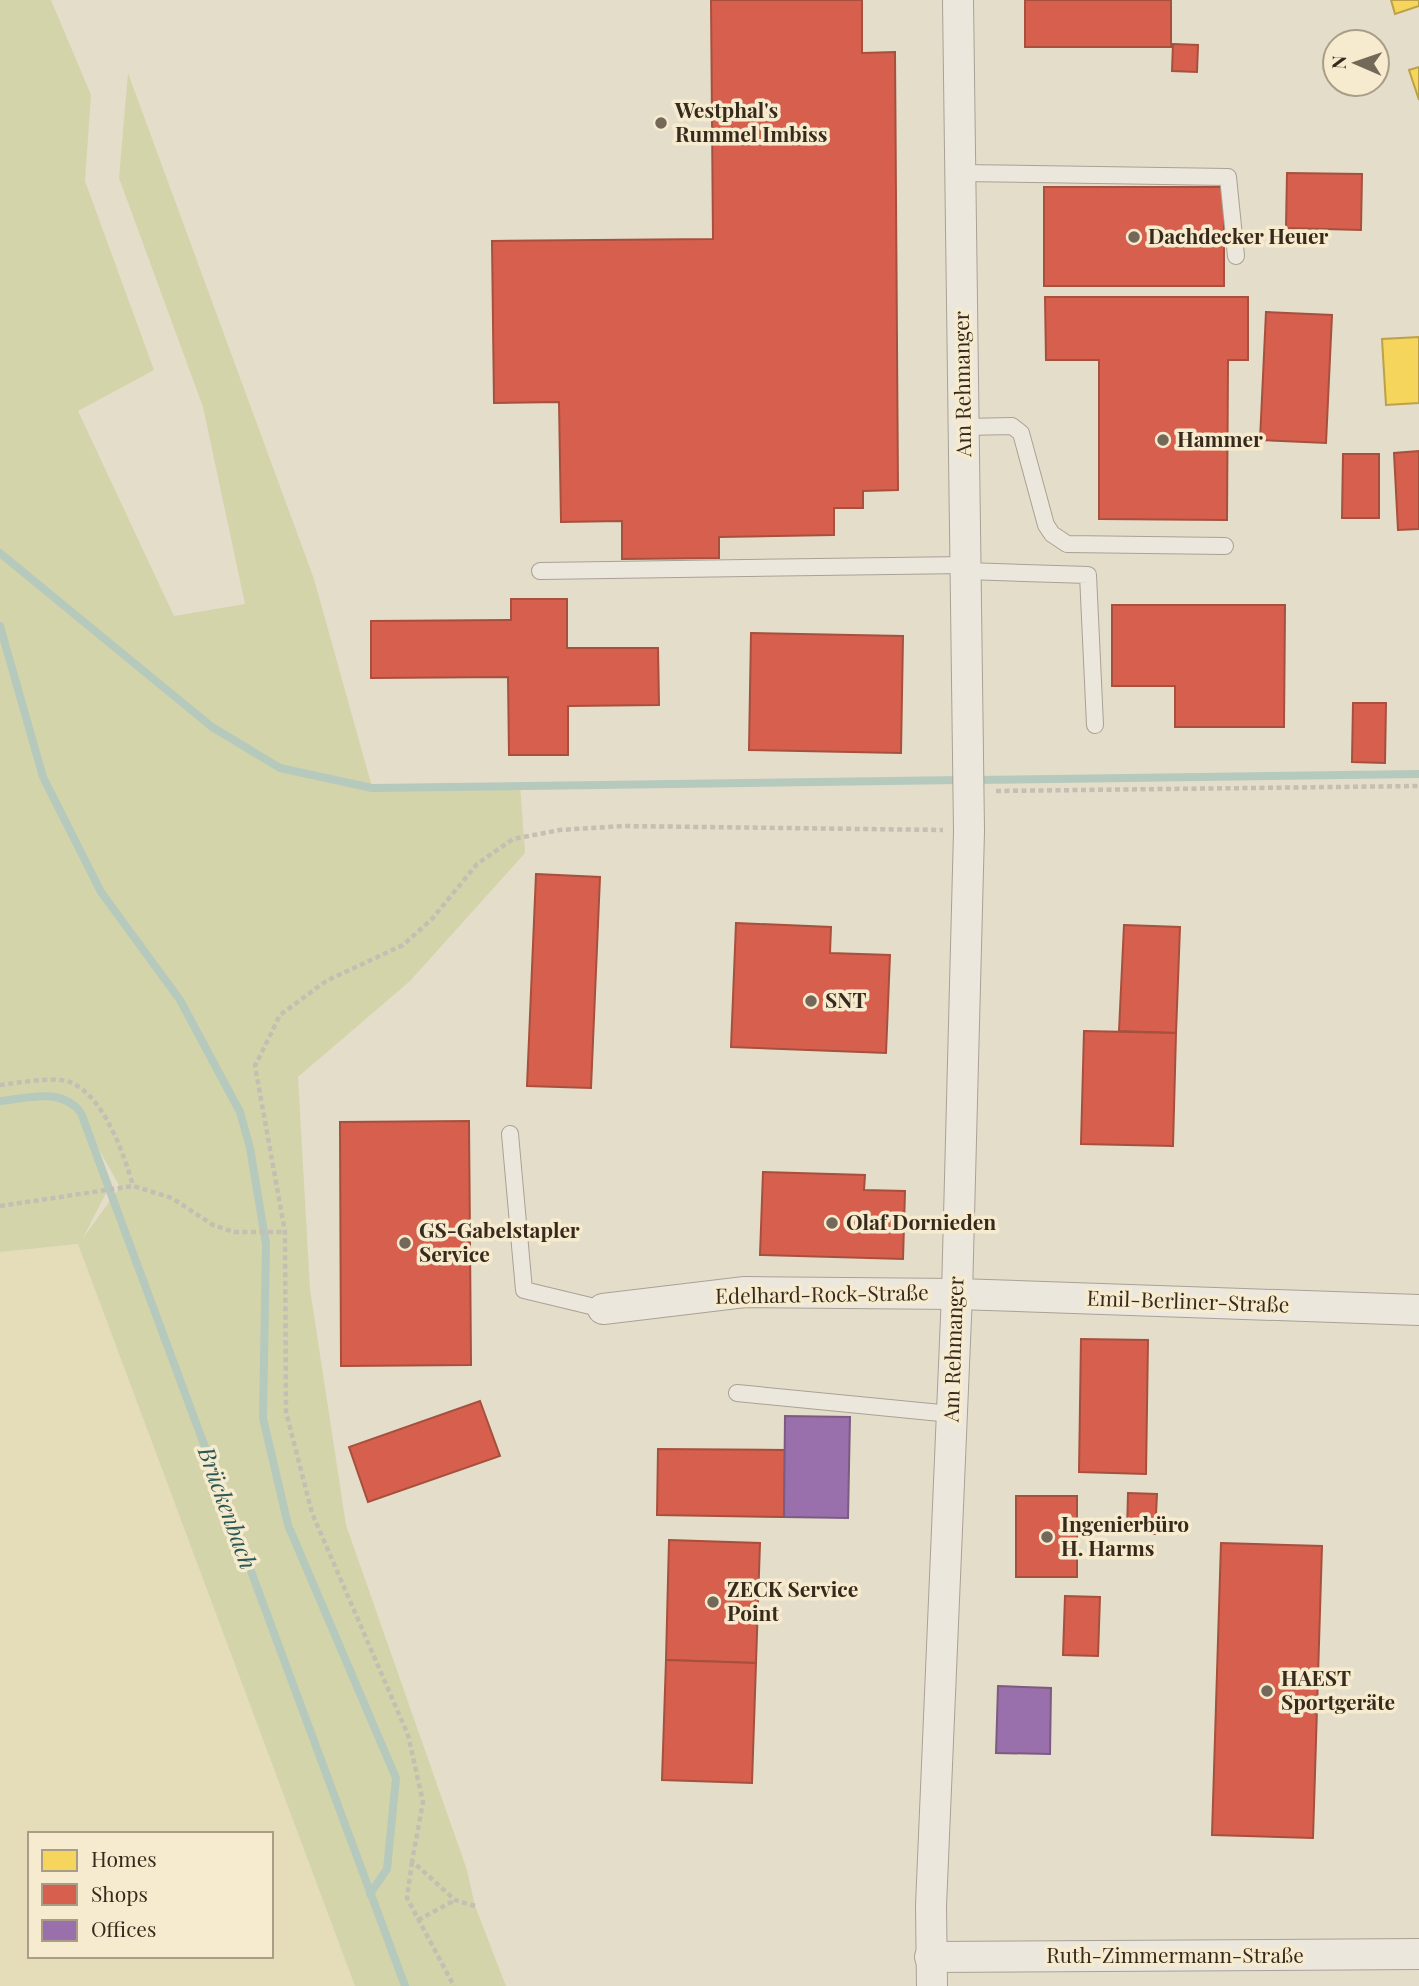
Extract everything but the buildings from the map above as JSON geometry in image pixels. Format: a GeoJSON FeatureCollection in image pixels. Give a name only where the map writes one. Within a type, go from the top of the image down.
{"type":"FeatureCollection","features":[{"type":"Feature","properties":{"kind":"street","name":"Am Rehmanger"},"geometry":{"type":"LineString","coordinates":[[931,1972],[930,1906],[957,1294],[970,831],[958,0]]}},
{"type":"Feature","properties":{"kind":"street","name":"Edelhard-Rock-Straße"},"geometry":{"type":"LineString","coordinates":[[603,1309],[745,1292],[957,1294]]}},
{"type":"Feature","properties":{"kind":"street","name":"Emil-Berliner-Straße"},"geometry":{"type":"LineString","coordinates":[[957,1294],[1419,1310]]}},
{"type":"Feature","properties":{"kind":"street","name":"Ruth-Zimmermann-Straße"},"geometry":{"type":"LineString","coordinates":[[931,1972],[1419,1954]]}},
{"type":"Feature","properties":{"kind":"lane"},"geometry":{"type":"LineString","coordinates":[[960,173],[1228,177],[1236,256]]}},
{"type":"Feature","properties":{"kind":"lane"},"geometry":{"type":"LineString","coordinates":[[964,427],[1012,426],[1021,433],[1046,525],[1059,540],[1078,546],[1225,546]]}},
{"type":"Feature","properties":{"kind":"lane"},"geometry":{"type":"LineString","coordinates":[[540,571],[965,568],[1088,575],[1095,725]]}},
{"type":"Feature","properties":{"kind":"lane"},"geometry":{"type":"LineString","coordinates":[[510,1134],[524,1290],[603,1309]]}},
{"type":"Feature","properties":{"kind":"lane"},"geometry":{"type":"LineString","coordinates":[[737,1393],[951,1415]]}},
{"type":"Feature","properties":{"kind":"path"},"geometry":{"type":"LineString","coordinates":[[968,780],[1419,786]]}},
{"type":"Feature","properties":{"kind":"path"},"geometry":{"type":"LineString","coordinates":[[454,1986],[407,1898],[424,1802],[408,1735],[313,1513],[286,1412],[285,1232],[255,1066],[280,1015],[326,981],[402,945],[432,919],[477,864],[513,839],[561,830],[623,826],[970,831]]}},
{"type":"Feature","properties":{"kind":"path"},"geometry":{"type":"LineString","coordinates":[[0,1085],[68,1081],[85,1091],[111,1128],[126,1159],[132,1186]]}},
{"type":"Feature","properties":{"kind":"path"},"geometry":{"type":"LineString","coordinates":[[0,1206],[132,1186],[172,1198],[213,1225],[234,1233],[285,1232]]}},
{"type":"Feature","properties":{"kind":"path"},"geometry":{"type":"LineString","coordinates":[[412,1861],[455,1900],[475,1906]]}},
{"type":"Feature","properties":{"kind":"path"},"geometry":{"type":"LineString","coordinates":[[418,1920],[455,1900]]}},
{"type":"Feature","properties":{"kind":"shaded area"},"geometry":{"type":"Polygon","coordinates":[[[78,1244],[355,1986],[0,1986],[0,1252],[78,1244]]]}},
{"type":"Feature","properties":{"kind":"green space"},"geometry":{"type":"Polygon","coordinates":[[[0,0],[51,0],[91,95],[85,181],[154,370],[78,411],[174,616],[245,604],[203,407],[119,178],[128,73],[314,579],[372,787],[520,785],[525,853],[410,981],[298,1077],[310,1289],[346,1525],[467,1870],[475,1906],[506,1986],[355,1986],[78,1244],[0,1252],[0,0]],[[87,1128],[108,1189],[83,1238],[120,1187],[87,1128]]]}},
{"type":"Feature","properties":{"kind":"waterway"},"geometry":{"type":"LineString","coordinates":[[0,553],[212,727],[280,768],[372,788],[961,780]]}},
{"type":"Feature","properties":{"kind":"waterway"},"geometry":{"type":"LineString","coordinates":[[0,626],[43,777],[101,892],[180,1000],[240,1112],[250,1148],[266,1244],[263,1418],[288,1525],[396,1778],[387,1869],[370,1894]]}},
{"type":"Feature","properties":{"kind":"waterway"},"geometry":{"type":"LineString","coordinates":[[974,780],[1419,774]]}},
{"type":"Feature","properties":{"kind":"waterway","name":"Brückenbach"},"geometry":{"type":"LineString","coordinates":[[0,1101],[55,1097],[73,1105],[81,1113],[405,1986]]}},
{"type":"Feature","properties":{"kind":"place","name":"Westphal's Rummel Imbiss"},"geometry":{"type":"Point","coordinates":[661,123]}},
{"type":"Feature","properties":{"kind":"place","name":"Dachdecker Heuer"},"geometry":{"type":"Point","coordinates":[1134,237]}},
{"type":"Feature","properties":{"kind":"place","name":"Hammer"},"geometry":{"type":"Point","coordinates":[1163,440]}},
{"type":"Feature","properties":{"kind":"place","name":"SNT"},"geometry":{"type":"Point","coordinates":[811,1001]}},
{"type":"Feature","properties":{"kind":"place","name":"Olaf Dornieden"},"geometry":{"type":"Point","coordinates":[832,1223]}},
{"type":"Feature","properties":{"kind":"place","name":"GS-Gabelstapler Service"},"geometry":{"type":"Point","coordinates":[405,1243]}},
{"type":"Feature","properties":{"kind":"place","name":"Ingenierbüro H. Harms"},"geometry":{"type":"Point","coordinates":[1047,1537]}},
{"type":"Feature","properties":{"kind":"place","name":"ZECK Service Point"},"geometry":{"type":"Point","coordinates":[713,1602]}},
{"type":"Feature","properties":{"kind":"place","name":"HAEST Sportgeräte"},"geometry":{"type":"Point","coordinates":[1267,1691]}}]}
